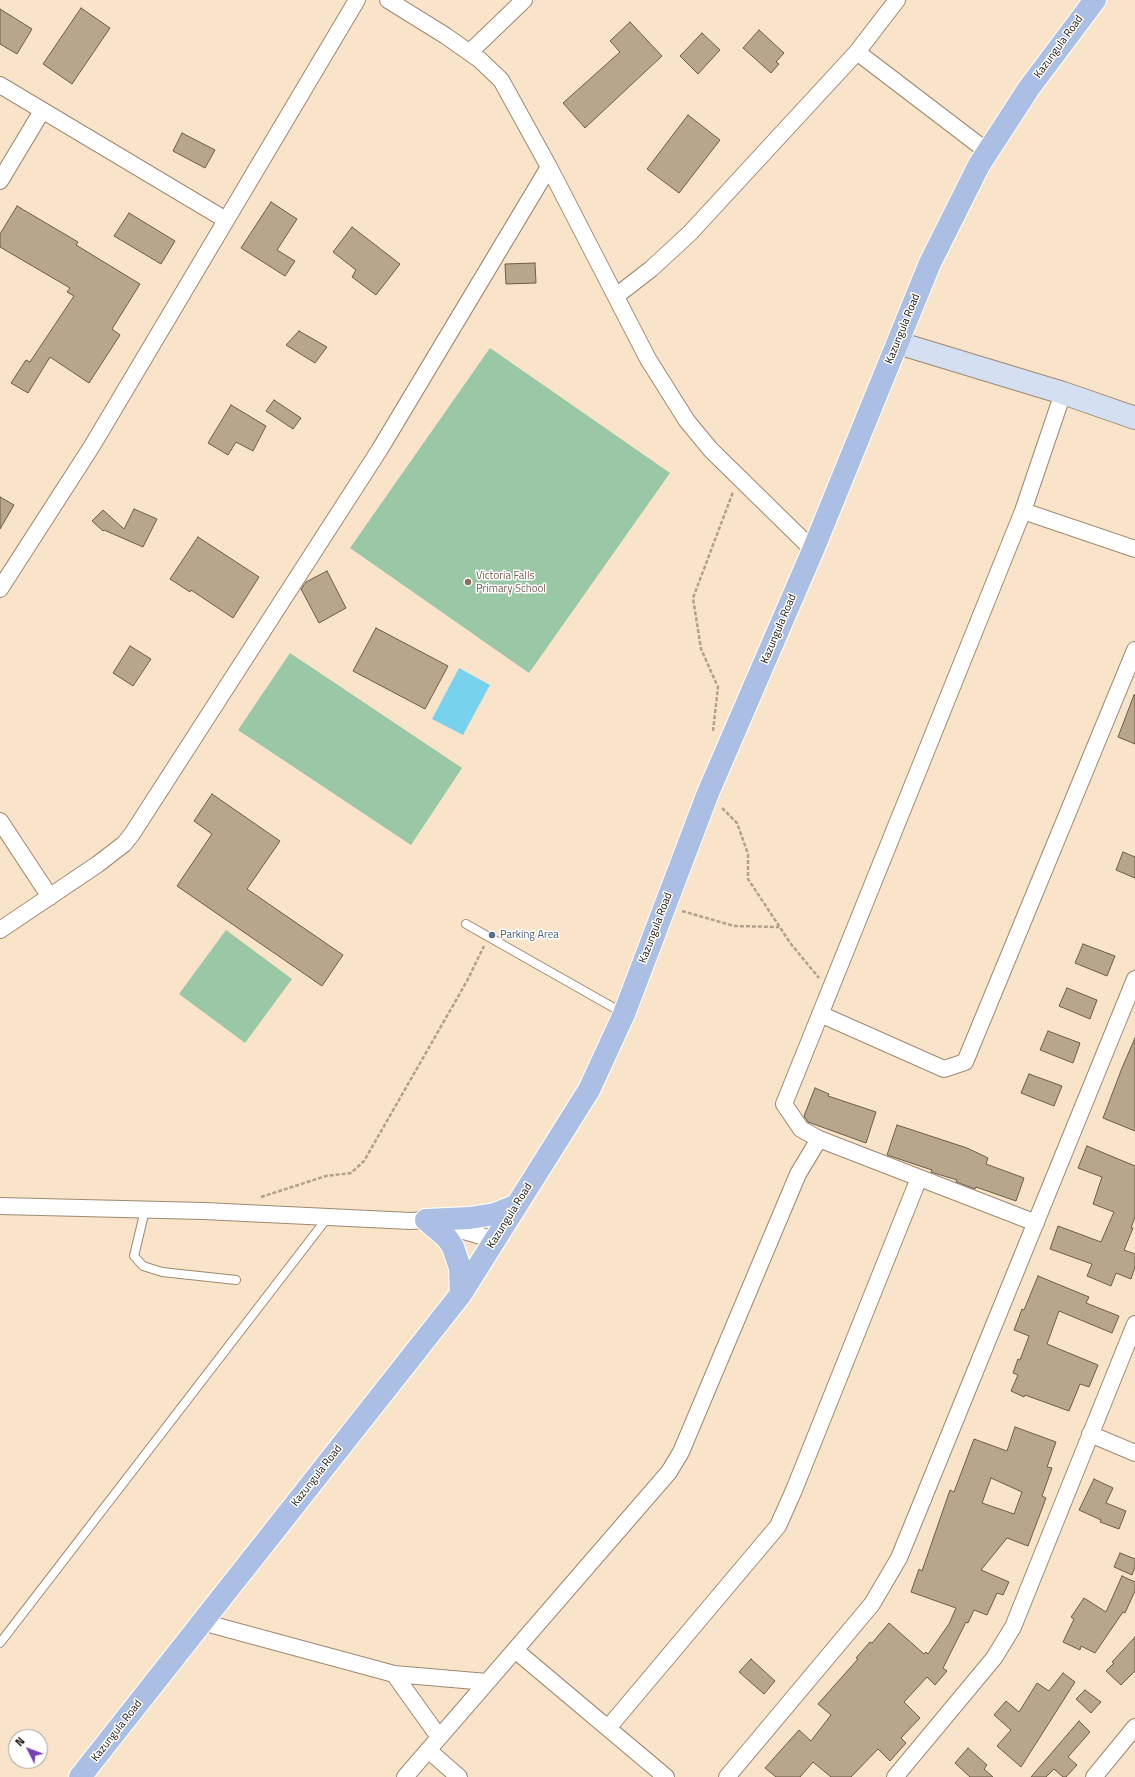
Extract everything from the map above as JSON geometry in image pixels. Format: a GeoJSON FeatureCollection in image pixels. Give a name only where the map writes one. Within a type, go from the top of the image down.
{"type":"FeatureCollection","features":[{"type":"Feature","properties":{"kind":"main road","name":"Kazungula Road"},"geometry":{"type":"LineString","coordinates":[[80,1777],[461,1294],[589,1090],[624,1014],[708,793],[813,550],[930,263],[979,165],[1029,88],[1095,0]]}},
{"type":"Feature","properties":{"kind":"main road"},"geometry":{"type":"LineString","coordinates":[[426,1220],[470,1218],[495,1214],[516,1206]]}},
{"type":"Feature","properties":{"kind":"main road"},"geometry":{"type":"LineString","coordinates":[[426,1220],[447,1238],[453,1247],[460,1268],[461,1294]]}},
{"type":"Feature","properties":{"kind":"street"},"geometry":{"type":"LineString","coordinates":[[0,589],[92,446],[357,0]]}},
{"type":"Feature","properties":{"kind":"street"},"geometry":{"type":"LineString","coordinates":[[388,0],[470,52],[501,80],[549,167],[648,358],[687,421],[711,450],[813,550]]}},
{"type":"Feature","properties":{"kind":"street"},"geometry":{"type":"LineString","coordinates":[[470,52],[524,0]]}},
{"type":"Feature","properties":{"kind":"street"},"geometry":{"type":"LineString","coordinates":[[616,296],[651,268],[690,233],[857,52],[897,0]]}},
{"type":"Feature","properties":{"kind":"street"},"geometry":{"type":"LineString","coordinates":[[857,52],[988,152]]}},
{"type":"Feature","properties":{"kind":"street"},"geometry":{"type":"LineString","coordinates":[[0,85],[226,220]]}},
{"type":"Feature","properties":{"kind":"street"},"geometry":{"type":"LineString","coordinates":[[0,181],[42,111]]}},
{"type":"Feature","properties":{"kind":"street"},"geometry":{"type":"LineString","coordinates":[[0,930],[112,854],[124,844],[132,834],[380,449],[549,167]]}},
{"type":"Feature","properties":{"kind":"street"},"geometry":{"type":"LineString","coordinates":[[898,343],[1063,393],[1135,418]]}},
{"type":"Feature","properties":{"kind":"street"},"geometry":{"type":"LineString","coordinates":[[1036,1223],[818,1139],[801,1129],[784,1104],[1023,512],[1063,393]]}},
{"type":"Feature","properties":{"kind":"street"},"geometry":{"type":"LineString","coordinates":[[1023,512],[1135,549]]}},
{"type":"Feature","properties":{"kind":"street"},"geometry":{"type":"LineString","coordinates":[[820,1014],[944,1069],[966,1062],[1135,650]]}},
{"type":"Feature","properties":{"kind":"street"},"geometry":{"type":"LineString","coordinates":[[0,821],[50,897]]}},
{"type":"Feature","properties":{"kind":"street"},"geometry":{"type":"LineString","coordinates":[[727,1777],[872,1604],[899,1558],[1135,978]]}},
{"type":"Feature","properties":{"kind":"street"},"geometry":{"type":"LineString","coordinates":[[405,1777],[669,1472],[681,1452],[798,1174],[818,1139]]}},
{"type":"Feature","properties":{"kind":"street"},"geometry":{"type":"LineString","coordinates":[[608,1728],[778,1526],[794,1490],[919,1178]]}},
{"type":"Feature","properties":{"kind":"street"},"geometry":{"type":"LineString","coordinates":[[0,1206],[264,1213],[411,1221],[426,1220],[495,1240]]}},
{"type":"Feature","properties":{"kind":"street"},"geometry":{"type":"LineString","coordinates":[[895,1777],[994,1658],[1013,1627],[1135,1324]]}},
{"type":"Feature","properties":{"kind":"street"},"geometry":{"type":"LineString","coordinates":[[1090,1434],[1135,1453]]}},
{"type":"Feature","properties":{"kind":"street"},"geometry":{"type":"LineString","coordinates":[[202,1622],[394,1674],[487,1682]]}},
{"type":"Feature","properties":{"kind":"street"},"geometry":{"type":"LineString","coordinates":[[515,1650],[666,1777]]}},
{"type":"Feature","properties":{"kind":"street"},"geometry":{"type":"LineString","coordinates":[[394,1674],[440,1737]]}},
{"type":"Feature","properties":{"kind":"street"},"geometry":{"type":"LineString","coordinates":[[1094,1777],[1135,1727]]}},
{"type":"Feature","properties":{"kind":"street"},"geometry":{"type":"LineString","coordinates":[[428,1750],[459,1777]]}},
{"type":"Feature","properties":{"kind":"lane"},"geometry":{"type":"LineString","coordinates":[[466,924],[624,1014]]}},
{"type":"Feature","properties":{"kind":"lane"},"geometry":{"type":"LineString","coordinates":[[145,1210],[134,1256],[143,1266],[162,1272],[236,1280]]}},
{"type":"Feature","properties":{"kind":"lane"},"geometry":{"type":"LineString","coordinates":[[0,1643],[328,1217]]}},
{"type":"Feature","properties":{"kind":"lane"},"geometry":{"type":"LineString","coordinates":[[0,1627],[7,1633]]}},
{"type":"Feature","properties":{"kind":"path"},"geometry":{"type":"LineString","coordinates":[[713,732],[718,687],[701,649],[692,598],[739,477]]}},
{"type":"Feature","properties":{"kind":"path"},"geometry":{"type":"LineString","coordinates":[[708,793],[737,822],[748,854],[748,879],[790,944],[830,991]]}},
{"type":"Feature","properties":{"kind":"path"},"geometry":{"type":"LineString","coordinates":[[664,906],[734,926],[779,927]]}},
{"type":"Feature","properties":{"kind":"path"},"geometry":{"type":"LineString","coordinates":[[257,1199],[326,1176],[351,1172],[364,1161],[467,982],[489,937]]}},
{"type":"Feature","properties":{"kind":"green space"},"geometry":{"type":"Polygon","coordinates":[[[490,348],[670,473],[529,673],[350,548],[490,348]]]}},
{"type":"Feature","properties":{"kind":"green space"},"geometry":{"type":"Polygon","coordinates":[[[290,653],[462,768],[411,845],[238,730],[290,653]]]}},
{"type":"Feature","properties":{"kind":"green space"},"geometry":{"type":"Polygon","coordinates":[[[226,930],[292,979],[245,1043],[179,994],[226,930]]]}},
{"type":"Feature","properties":{"kind":"water"},"geometry":{"type":"Polygon","coordinates":[[[459,668],[490,685],[463,735],[432,719],[459,668]]]}},
{"type":"Feature","properties":{"kind":"building"},"geometry":{"type":"Polygon","coordinates":[[[81,8],[110,28],[72,84],[43,64],[81,8]]]}},
{"type":"Feature","properties":{"kind":"building"},"geometry":{"type":"Polygon","coordinates":[[[0,9],[32,29],[17,54],[0,44],[0,9]]]}},
{"type":"Feature","properties":{"kind":"building"},"geometry":{"type":"Polygon","coordinates":[[[630,22],[662,56],[585,128],[563,103],[620,52],[610,41],[630,22]]]}},
{"type":"Feature","properties":{"kind":"building"},"geometry":{"type":"Polygon","coordinates":[[[759,30],[784,53],[776,62],[779,64],[771,73],[743,48],[759,30]]]}},
{"type":"Feature","properties":{"kind":"building"},"geometry":{"type":"Polygon","coordinates":[[[702,33],[720,50],[698,74],[680,56],[702,33]]]}},
{"type":"Feature","properties":{"kind":"building"},"geometry":{"type":"Polygon","coordinates":[[[688,115],[720,140],[679,193],[647,169],[688,115]]]}},
{"type":"Feature","properties":{"kind":"building"},"geometry":{"type":"Polygon","coordinates":[[[182,133],[215,150],[205,168],[173,151],[182,133]]]}},
{"type":"Feature","properties":{"kind":"building"},"geometry":{"type":"Polygon","coordinates":[[[271,202],[297,219],[277,250],[295,261],[285,276],[241,248],[271,202]]]}},
{"type":"Feature","properties":{"kind":"building"},"geometry":{"type":"Polygon","coordinates":[[[17,206],[78,242],[76,245],[140,284],[112,329],[120,335],[89,383],[50,357],[28,393],[11,383],[26,360],[30,362],[74,296],[67,292],[70,288],[0,247],[0,234],[17,206]]]}},
{"type":"Feature","properties":{"kind":"building"},"geometry":{"type":"Polygon","coordinates":[[[129,213],[175,241],[161,264],[114,236],[129,213]]]}},
{"type":"Feature","properties":{"kind":"building"},"geometry":{"type":"Polygon","coordinates":[[[352,227],[400,264],[376,295],[352,277],[356,270],[333,252],[352,227]]]}},
{"type":"Feature","properties":{"kind":"building"},"geometry":{"type":"Polygon","coordinates":[[[535,263],[536,283],[506,284],[505,264],[535,263]]]}},
{"type":"Feature","properties":{"kind":"building"},"geometry":{"type":"Polygon","coordinates":[[[299,331],[327,347],[315,363],[286,345],[299,331]]]}},
{"type":"Feature","properties":{"kind":"building"},"geometry":{"type":"Polygon","coordinates":[[[274,400],[301,418],[293,429],[266,411],[274,400]]]}},
{"type":"Feature","properties":{"kind":"building"},"geometry":{"type":"Polygon","coordinates":[[[231,405],[266,426],[253,451],[236,442],[228,455],[208,443],[231,405]]]}},
{"type":"Feature","properties":{"kind":"building"},"geometry":{"type":"Polygon","coordinates":[[[0,497],[14,505],[0,529],[0,497]]]}},
{"type":"Feature","properties":{"kind":"building"},"geometry":{"type":"Polygon","coordinates":[[[134,509],[157,519],[143,547],[104,530],[103,531],[92,521],[103,510],[124,529],[134,509]]]}},
{"type":"Feature","properties":{"kind":"building"},"geometry":{"type":"Polygon","coordinates":[[[198,537],[259,577],[233,618],[191,590],[190,592],[170,579],[198,537]]]}},
{"type":"Feature","properties":{"kind":"building"},"geometry":{"type":"Polygon","coordinates":[[[327,571],[346,608],[319,623],[301,589],[306,582],[327,571]]]}},
{"type":"Feature","properties":{"kind":"building"},"geometry":{"type":"Polygon","coordinates":[[[376,628],[448,666],[425,709],[353,671],[376,628]]]}},
{"type":"Feature","properties":{"kind":"building"},"geometry":{"type":"Polygon","coordinates":[[[130,646],[151,659],[133,686],[113,673],[130,646]]]}},
{"type":"Feature","properties":{"kind":"building"},"geometry":{"type":"Polygon","coordinates":[[[1135,695],[1135,744],[1118,737],[1135,695]]]}},
{"type":"Feature","properties":{"kind":"building"},"geometry":{"type":"Polygon","coordinates":[[[212,794],[280,841],[247,889],[343,955],[322,986],[177,886],[212,834],[194,821],[212,794]]]}},
{"type":"Feature","properties":{"kind":"building"},"geometry":{"type":"Polygon","coordinates":[[[1123,852],[1135,857],[1135,878],[1116,870],[1123,852]]]}},
{"type":"Feature","properties":{"kind":"building"},"geometry":{"type":"Polygon","coordinates":[[[1083,944],[1115,956],[1107,976],[1075,963],[1083,944]]]}},
{"type":"Feature","properties":{"kind":"building"},"geometry":{"type":"Polygon","coordinates":[[[1067,988],[1097,1000],[1090,1019],[1059,1006],[1067,988]]]}},
{"type":"Feature","properties":{"kind":"building"},"geometry":{"type":"Polygon","coordinates":[[[1048,1031],[1080,1043],[1073,1063],[1040,1050],[1048,1031]]]}},
{"type":"Feature","properties":{"kind":"building"},"geometry":{"type":"Polygon","coordinates":[[[1135,1038],[1135,1131],[1103,1118],[1135,1038]]]}},
{"type":"Feature","properties":{"kind":"building"},"geometry":{"type":"Polygon","coordinates":[[[1029,1074],[1062,1086],[1054,1106],[1021,1093],[1029,1074]]]}},
{"type":"Feature","properties":{"kind":"building"},"geometry":{"type":"Polygon","coordinates":[[[815,1088],[829,1094],[828,1096],[876,1112],[866,1143],[808,1122],[804,1116],[815,1088]]]}},
{"type":"Feature","properties":{"kind":"building"},"geometry":{"type":"Polygon","coordinates":[[[897,1125],[967,1148],[988,1158],[986,1164],[1024,1178],[1016,1201],[976,1187],[975,1189],[956,1182],[957,1180],[931,1172],[932,1170],[887,1155],[897,1125]]]}},
{"type":"Feature","properties":{"kind":"building"},"geometry":{"type":"Polygon","coordinates":[[[1087,1146],[1135,1166],[1135,1217],[1131,1228],[1133,1228],[1124,1250],[1135,1254],[1135,1267],[1131,1279],[1116,1273],[1111,1286],[1087,1276],[1092,1264],[1050,1249],[1058,1226],[1101,1242],[1114,1212],[1093,1204],[1102,1177],[1078,1168],[1087,1146]]]}},
{"type":"Feature","properties":{"kind":"building"},"geometry":{"type":"Polygon","coordinates":[[[1038,1276],[1089,1297],[1086,1303],[1119,1316],[1112,1333],[1059,1311],[1047,1344],[1098,1365],[1089,1387],[1080,1384],[1069,1411],[1025,1395],[1024,1397],[1011,1391],[1018,1375],[1013,1373],[1018,1359],[1020,1360],[1029,1336],[1014,1330],[1022,1309],[1024,1310],[1038,1276]]]}},
{"type":"Feature","properties":{"kind":"building"},"geometry":{"type":"Polygon","coordinates":[[[1015,1427],[1056,1442],[1047,1467],[1052,1468],[1042,1496],[1046,1498],[1028,1546],[1007,1538],[981,1570],[1009,1582],[1003,1595],[997,1593],[987,1615],[974,1610],[968,1623],[966,1622],[943,1668],[947,1671],[935,1685],[927,1677],[904,1702],[920,1718],[901,1738],[906,1743],[890,1761],[878,1749],[851,1777],[831,1777],[813,1762],[800,1777],[776,1777],[765,1768],[799,1730],[811,1741],[831,1715],[818,1704],[858,1659],[856,1658],[870,1642],[872,1643],[889,1623],[924,1654],[926,1652],[928,1654],[949,1624],[956,1608],[911,1592],[919,1569],[922,1571],[950,1490],[954,1492],[974,1439],[1007,1451],[1015,1427]],[[991,1478],[982,1503],[1014,1514],[1022,1492],[991,1478]]]}},
{"type":"Feature","properties":{"kind":"building"},"geometry":{"type":"Polygon","coordinates":[[[1094,1479],[1113,1488],[1106,1503],[1126,1511],[1119,1529],[1100,1522],[1101,1520],[1079,1510],[1094,1479]]]}},
{"type":"Feature","properties":{"kind":"building"},"geometry":{"type":"Polygon","coordinates":[[[1120,1553],[1135,1559],[1135,1567],[1132,1575],[1114,1567],[1120,1553]]]}},
{"type":"Feature","properties":{"kind":"building"},"geometry":{"type":"Polygon","coordinates":[[[1122,1576],[1135,1582],[1135,1591],[1125,1613],[1123,1612],[1095,1653],[1081,1646],[1080,1650],[1063,1642],[1074,1619],[1071,1617],[1084,1598],[1106,1612],[1122,1576]]]}},
{"type":"Feature","properties":{"kind":"building"},"geometry":{"type":"Polygon","coordinates":[[[1135,1637],[1135,1671],[1121,1685],[1106,1671],[1114,1663],[1112,1662],[1135,1637]]]}},
{"type":"Feature","properties":{"kind":"building"},"geometry":{"type":"Polygon","coordinates":[[[751,1659],[775,1681],[764,1694],[739,1672],[751,1659]]]}},
{"type":"Feature","properties":{"kind":"building"},"geometry":{"type":"Polygon","coordinates":[[[1063,1673],[1075,1682],[1021,1767],[997,1746],[1011,1730],[994,1715],[1006,1701],[1019,1712],[1037,1683],[1049,1691],[1063,1673]]]}},
{"type":"Feature","properties":{"kind":"building"},"geometry":{"type":"Polygon","coordinates":[[[1085,1690],[1101,1702],[1091,1713],[1076,1699],[1085,1690]]]}},
{"type":"Feature","properties":{"kind":"building"},"geometry":{"type":"Polygon","coordinates":[[[1079,1721],[1090,1732],[1068,1757],[1077,1765],[1066,1777],[1063,1777],[1054,1769],[1046,1777],[1031,1777],[1079,1721]]]}},
{"type":"Feature","properties":{"kind":"building"},"geometry":{"type":"Polygon","coordinates":[[[968,1748],[987,1765],[984,1769],[993,1777],[970,1777],[955,1763],[968,1748]]]}},
{"type":"Feature","properties":{"kind":"place","name":"Victoria Falls Primary School"},"geometry":{"type":"Point","coordinates":[468,582]}},
{"type":"Feature","properties":{"kind":"place","name":"Parking Area"},"geometry":{"type":"Point","coordinates":[492,935]}}]}
